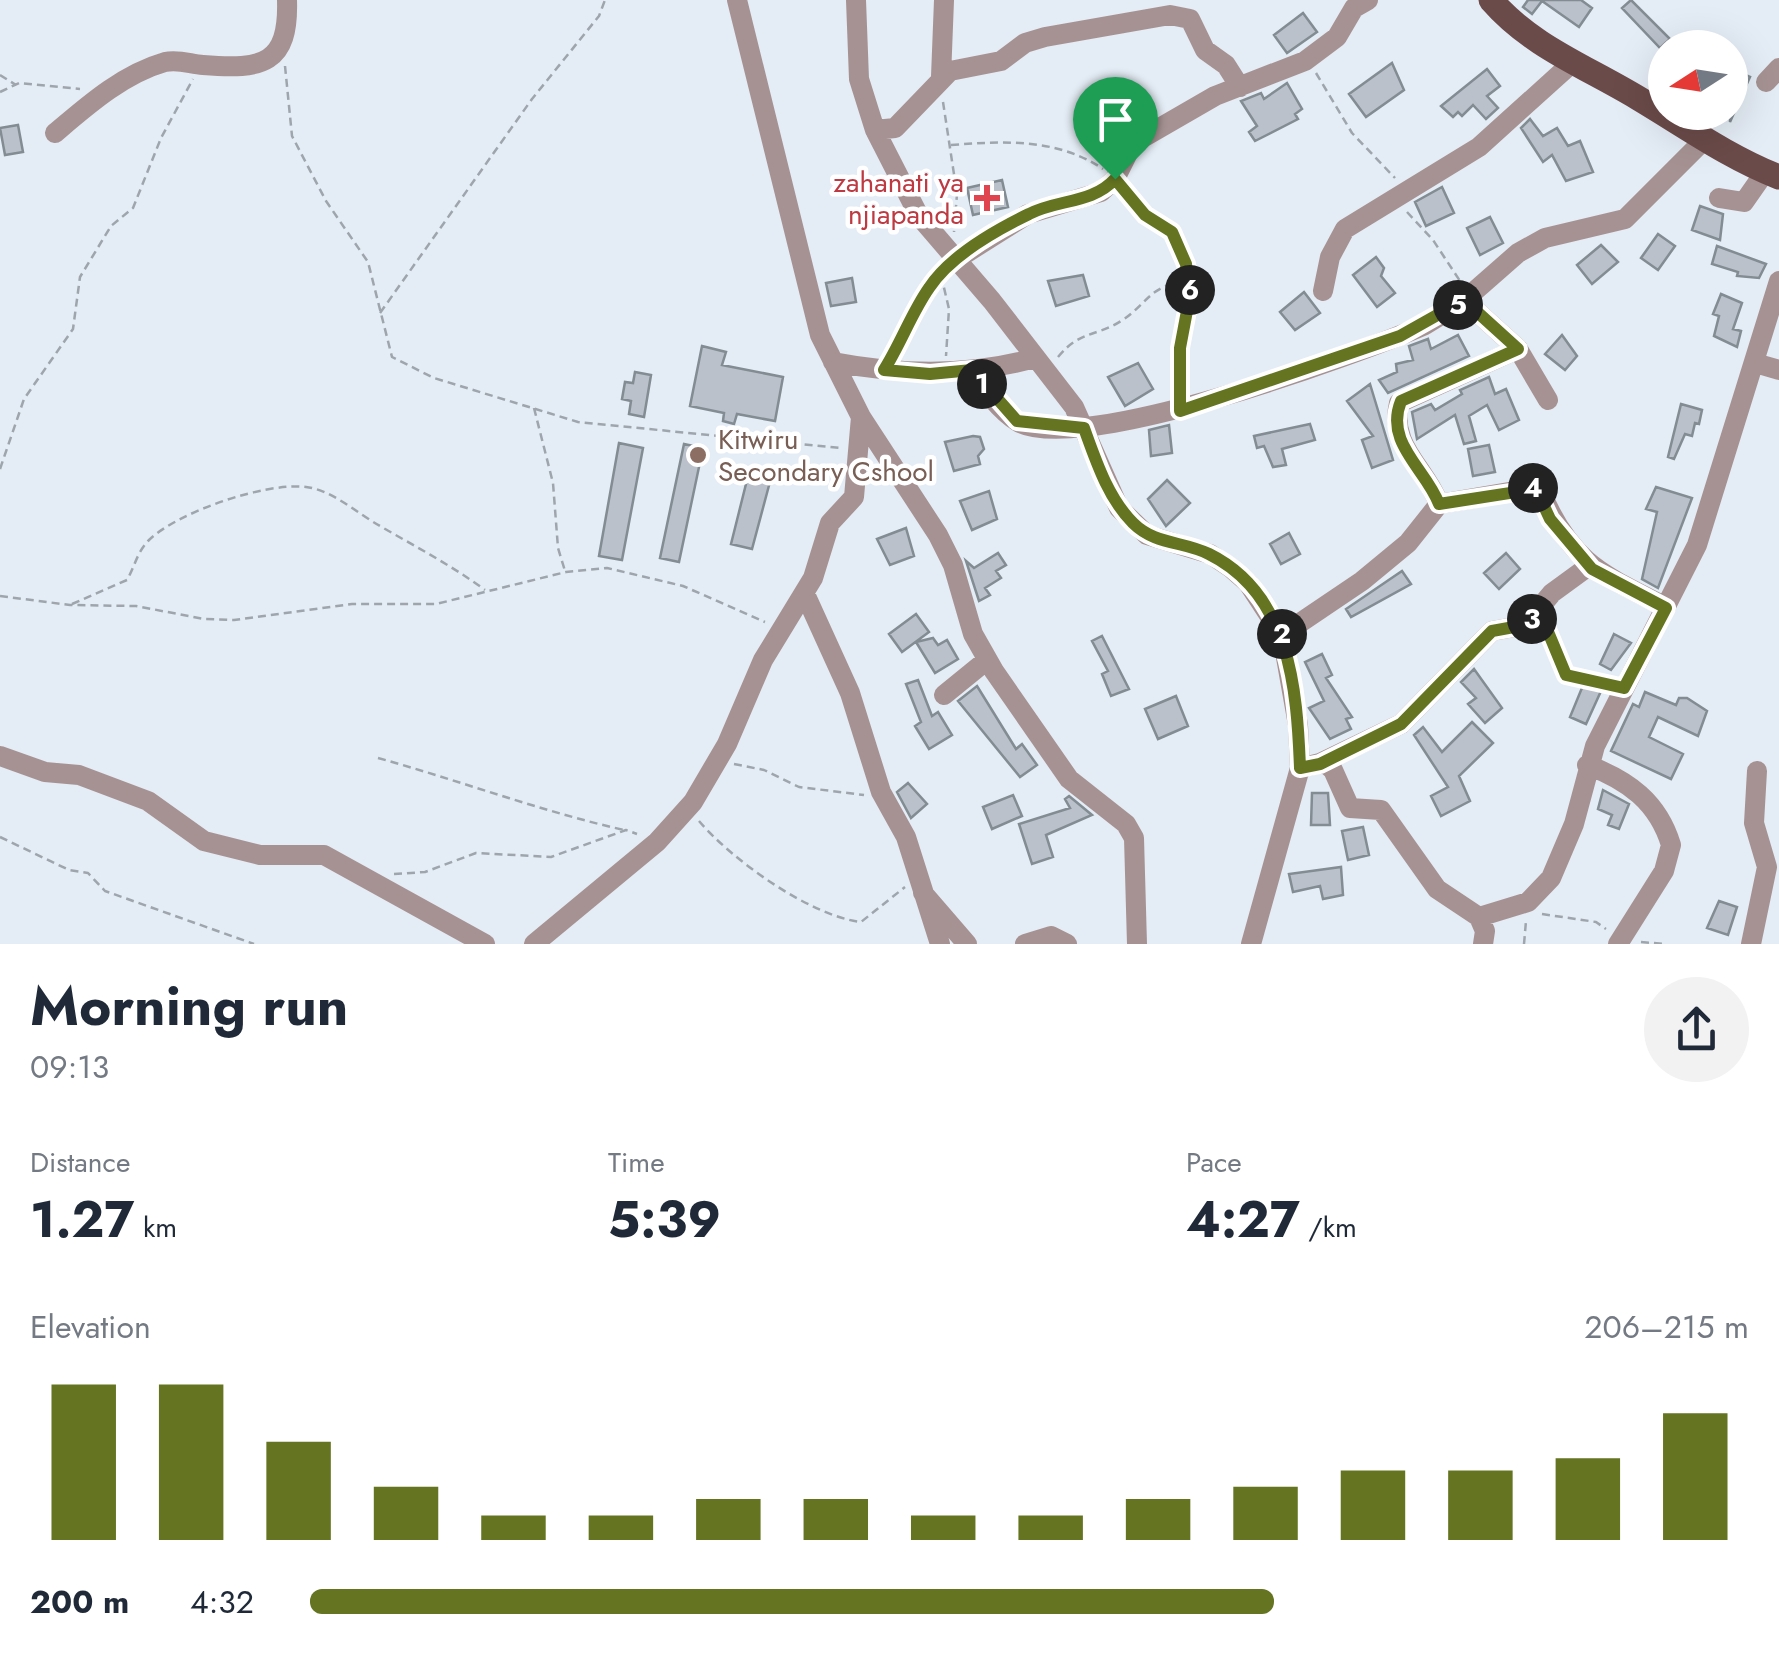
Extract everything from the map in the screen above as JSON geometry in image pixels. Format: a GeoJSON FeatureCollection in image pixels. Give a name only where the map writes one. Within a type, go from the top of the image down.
{"type":"FeatureCollection","features":[{"type":"Feature","properties":{"kind":"main road"},"geometry":{"type":"LineString","coordinates":[[1491,0],[1537,45],[1772,175]]}},
{"type":"Feature","properties":{"kind":"street"},"geometry":{"type":"LineString","coordinates":[[55,133],[100,95],[166,62],[259,62],[284,46],[287,0]]}},
{"type":"Feature","properties":{"kind":"street"},"geometry":{"type":"LineString","coordinates":[[856,0],[859,79],[875,130],[919,216],[1049,376],[1084,428],[1112,495],[1134,524],[1147,536],[1210,554],[1230,568],[1248,583],[1282,635],[1298,725],[1300,768],[1250,944]]}},
{"type":"Feature","properties":{"kind":"street"},"geometry":{"type":"LineString","coordinates":[[941,77],[944,0]]}},
{"type":"Feature","properties":{"kind":"street"},"geometry":{"type":"LineString","coordinates":[[955,256],[1028,214],[1100,192],[1115,179],[1130,149],[1144,138],[1240,87],[1305,61],[1337,37],[1354,8],[1368,0]]}},
{"type":"Feature","properties":{"kind":"street"},"geometry":{"type":"LineString","coordinates":[[734,4],[802,250],[820,335],[861,417],[883,444],[938,535],[987,660],[1068,779],[1126,824],[1134,838],[1137,944]]}},
{"type":"Feature","properties":{"kind":"street"},"geometry":{"type":"LineString","coordinates":[[875,130],[895,128],[941,77],[1008,58],[1025,43],[1188,10],[1205,50],[1226,65],[1240,87]]}},
{"type":"Feature","properties":{"kind":"street"},"geometry":{"type":"LineString","coordinates":[[1323,292],[1339,234],[1479,147],[1572,63]]}},
{"type":"Feature","properties":{"kind":"street"},"geometry":{"type":"LineString","coordinates":[[972,370],[1017,421],[1084,428],[1180,411],[1400,336],[1467,297],[1510,259],[1545,238],[1625,220],[1704,140]]}},
{"type":"Feature","properties":{"kind":"street"},"geometry":{"type":"LineString","coordinates":[[1720,198],[1744,202],[1772,175]]}},
{"type":"Feature","properties":{"kind":"street"},"geometry":{"type":"LineString","coordinates":[[1479,917],[1528,905],[1543,890],[1562,854],[1587,764],[1697,546],[1779,281]]}},
{"type":"Feature","properties":{"kind":"street"},"geometry":{"type":"LineString","coordinates":[[1467,297],[1518,349],[1548,400]]}},
{"type":"Feature","properties":{"kind":"street"},"geometry":{"type":"LineString","coordinates":[[1439,504],[1430,483],[1408,459],[1396,423],[1399,403],[1518,349]]}},
{"type":"Feature","properties":{"kind":"street"},"geometry":{"type":"LineString","coordinates":[[833,362],[884,370],[943,372],[1035,358]]}},
{"type":"Feature","properties":{"kind":"street"},"geometry":{"type":"LineString","coordinates":[[1755,363],[1779,370]]}},
{"type":"Feature","properties":{"kind":"street"},"geometry":{"type":"LineString","coordinates":[[534,944],[656,842],[688,808],[727,744],[780,630],[805,594],[830,523],[854,497],[861,417]]}},
{"type":"Feature","properties":{"kind":"street"},"geometry":{"type":"LineString","coordinates":[[1282,635],[1362,581],[1408,543],[1439,504],[1536,489],[1550,519],[1589,566],[1666,608]]}},
{"type":"Feature","properties":{"kind":"street"},"geometry":{"type":"LineString","coordinates":[[1300,768],[1324,762],[1401,724],[1492,631],[1525,625],[1552,592],[1589,566]]}},
{"type":"Feature","properties":{"kind":"street"},"geometry":{"type":"LineString","coordinates":[[805,594],[850,693],[881,792],[906,837],[918,886],[940,944]]}},
{"type":"Feature","properties":{"kind":"street"},"geometry":{"type":"LineString","coordinates":[[944,695],[987,660]]}},
{"type":"Feature","properties":{"kind":"street"},"geometry":{"type":"LineString","coordinates":[[0,756],[44,772],[79,775],[148,801],[204,842],[260,855],[324,855],[485,944]]}},
{"type":"Feature","properties":{"kind":"street"},"geometry":{"type":"LineString","coordinates":[[1324,762],[1334,770],[1350,808],[1380,810],[1437,889],[1479,917],[1485,931],[1483,944]]}},
{"type":"Feature","properties":{"kind":"street"},"geometry":{"type":"LineString","coordinates":[[1587,764],[1616,776],[1651,804],[1671,845],[1664,871],[1620,940]]}},
{"type":"Feature","properties":{"kind":"street"},"geometry":{"type":"LineString","coordinates":[[1751,944],[1767,867],[1754,822],[1758,771]]}},
{"type":"Feature","properties":{"kind":"street"},"geometry":{"type":"LineString","coordinates":[[918,886],[967,944]]}},
{"type":"Feature","properties":{"kind":"street"},"geometry":{"type":"LineString","coordinates":[[1025,944],[1051,936],[1067,944]]}},
{"type":"Feature","properties":{"kind":"path"},"geometry":{"type":"LineString","coordinates":[[379,314],[532,98],[599,16],[605,0]]}},
{"type":"Feature","properties":{"kind":"path"},"geometry":{"type":"LineString","coordinates":[[284,46],[292,136],[326,201],[368,262],[392,358],[434,378],[578,422],[861,450]]}},
{"type":"Feature","properties":{"kind":"path"},"geometry":{"type":"LineString","coordinates":[[1305,61],[1322,79],[1352,133],[1433,240],[1467,297]]}},
{"type":"Feature","properties":{"kind":"path"},"geometry":{"type":"LineString","coordinates":[[0,469],[24,400],[73,329],[80,277],[111,226],[132,208],[161,138],[201,65]]}},
{"type":"Feature","properties":{"kind":"path"},"geometry":{"type":"LineString","coordinates":[[0,75],[16,85]]}},
{"type":"Feature","properties":{"kind":"path"},"geometry":{"type":"LineString","coordinates":[[884,370],[940,274],[955,256],[957,194],[941,77]]}},
{"type":"Feature","properties":{"kind":"path"},"geometry":{"type":"LineString","coordinates":[[0,92],[16,85],[88,89],[100,95]]}},
{"type":"Feature","properties":{"kind":"path"},"geometry":{"type":"LineString","coordinates":[[951,145],[994,142],[1064,148],[1115,179],[1145,215],[1172,232],[1190,281],[1180,348],[1180,411]]}},
{"type":"Feature","properties":{"kind":"path"},"geometry":{"type":"LineString","coordinates":[[940,274],[949,309],[943,372]]}},
{"type":"Feature","properties":{"kind":"path"},"geometry":{"type":"LineString","coordinates":[[1049,376],[1054,362],[1076,337],[1126,318],[1151,293],[1190,281]]}},
{"type":"Feature","properties":{"kind":"path"},"geometry":{"type":"LineString","coordinates":[[533,406],[553,483],[558,548],[566,572]]}},
{"type":"Feature","properties":{"kind":"path"},"geometry":{"type":"LineString","coordinates":[[70,605],[126,580],[136,556],[164,527],[251,492],[296,487],[336,498],[438,556],[486,591]]}},
{"type":"Feature","properties":{"kind":"path"},"geometry":{"type":"LineString","coordinates":[[0,596],[70,605],[136,606],[204,619],[234,620],[352,604],[436,604],[566,572],[607,568],[683,586],[780,630]]}},
{"type":"Feature","properties":{"kind":"path"},"geometry":{"type":"LineString","coordinates":[[1539,610],[1566,675],[1624,688]]}},
{"type":"Feature","properties":{"kind":"path"},"geometry":{"type":"LineString","coordinates":[[727,744],[730,762],[740,768],[764,770],[799,787],[864,795],[881,792]]}},
{"type":"Feature","properties":{"kind":"path"},"geometry":{"type":"LineString","coordinates":[[378,758],[536,810],[626,830],[656,842]]}},
{"type":"Feature","properties":{"kind":"path"},"geometry":{"type":"LineString","coordinates":[[688,808],[713,837],[832,918],[861,922],[892,894],[918,886]]}},
{"type":"Feature","properties":{"kind":"path"},"geometry":{"type":"LineString","coordinates":[[365,881],[425,872],[476,853],[551,857],[626,830]]}},
{"type":"Feature","properties":{"kind":"path"},"geometry":{"type":"LineString","coordinates":[[0,838],[69,870],[88,872],[112,894],[254,944]]}},
{"type":"Feature","properties":{"kind":"path"},"geometry":{"type":"LineString","coordinates":[[1524,944],[1528,905],[1554,918],[1596,922],[1620,940],[1664,944]]}},
{"type":"Feature","properties":{"kind":"building"},"geometry":{"type":"Polygon","coordinates":[[[1528,0],[1581,0],[1592,8],[1579,27],[1542,1],[1532,14],[1523,7],[1528,0]]]}},
{"type":"Feature","properties":{"kind":"building"},"geometry":{"type":"Polygon","coordinates":[[[1631,0],[1661,30],[1648,30],[1648,35],[1622,8],[1631,0]]]}},
{"type":"Feature","properties":{"kind":"building"},"geometry":{"type":"Polygon","coordinates":[[[1303,13],[1317,32],[1287,53],[1274,35],[1303,13]]]}},
{"type":"Feature","properties":{"kind":"building"},"geometry":{"type":"Polygon","coordinates":[[[1392,63],[1404,90],[1366,117],[1349,94],[1392,63]]]}},
{"type":"Feature","properties":{"kind":"building"},"geometry":{"type":"Polygon","coordinates":[[[1487,69],[1500,86],[1487,96],[1498,108],[1486,119],[1473,105],[1462,116],[1458,112],[1453,117],[1441,106],[1487,69]]]}},
{"type":"Feature","properties":{"kind":"building"},"geometry":{"type":"Polygon","coordinates":[[[1287,83],[1302,109],[1295,114],[1298,119],[1255,141],[1249,132],[1257,126],[1241,101],[1261,93],[1264,99],[1287,83]]]}},
{"type":"Feature","properties":{"kind":"building"},"geometry":{"type":"Polygon","coordinates":[[[1530,119],[1543,136],[1557,128],[1568,146],[1580,141],[1593,172],[1566,181],[1552,155],[1543,162],[1521,128],[1530,119]]]}},
{"type":"Feature","properties":{"kind":"building"},"geometry":{"type":"Polygon","coordinates":[[[18,125],[23,152],[5,155],[0,128],[18,125]]]}},
{"type":"Feature","properties":{"kind":"building","name":"zahanati ya njiapanda"},"geometry":{"type":"Polygon","coordinates":[[[1002,180],[1008,207],[973,215],[967,188],[1002,180]]]}},
{"type":"Feature","properties":{"kind":"building"},"geometry":{"type":"Polygon","coordinates":[[[1442,187],[1454,213],[1426,226],[1415,202],[1442,187]]]}},
{"type":"Feature","properties":{"kind":"building"},"geometry":{"type":"Polygon","coordinates":[[[1700,206],[1723,214],[1720,240],[1692,230],[1700,206]]]}},
{"type":"Feature","properties":{"kind":"building"},"geometry":{"type":"Polygon","coordinates":[[[1490,217],[1503,243],[1480,255],[1467,228],[1490,217]]]}},
{"type":"Feature","properties":{"kind":"building"},"geometry":{"type":"Polygon","coordinates":[[[1658,234],[1675,246],[1658,270],[1641,258],[1658,234]]]}},
{"type":"Feature","properties":{"kind":"building"},"geometry":{"type":"Polygon","coordinates":[[[1601,245],[1618,262],[1592,284],[1577,265],[1601,245]]]}},
{"type":"Feature","properties":{"kind":"building"},"geometry":{"type":"Polygon","coordinates":[[[1717,246],[1766,264],[1759,278],[1737,276],[1738,272],[1712,264],[1717,246]]]}},
{"type":"Feature","properties":{"kind":"building"},"geometry":{"type":"Polygon","coordinates":[[[1376,257],[1384,268],[1381,276],[1395,293],[1377,307],[1353,275],[1376,257]]]}},
{"type":"Feature","properties":{"kind":"building"},"geometry":{"type":"Polygon","coordinates":[[[1083,275],[1089,296],[1056,306],[1048,281],[1083,275]]]}},
{"type":"Feature","properties":{"kind":"building"},"geometry":{"type":"Polygon","coordinates":[[[852,278],[856,302],[831,306],[826,283],[852,278]]]}},
{"type":"Feature","properties":{"kind":"building"},"geometry":{"type":"Polygon","coordinates":[[[1304,292],[1320,313],[1295,330],[1280,312],[1304,292]]]}},
{"type":"Feature","properties":{"kind":"building"},"geometry":{"type":"Polygon","coordinates":[[[1721,294],[1742,303],[1733,329],[1741,331],[1737,347],[1714,336],[1719,316],[1713,314],[1721,294]]]}},
{"type":"Feature","properties":{"kind":"building"},"geometry":{"type":"Polygon","coordinates":[[[1458,335],[1469,356],[1388,393],[1379,380],[1397,372],[1396,364],[1413,360],[1409,346],[1428,339],[1431,349],[1458,335]]]}},
{"type":"Feature","properties":{"kind":"building"},"geometry":{"type":"Polygon","coordinates":[[[1562,335],[1577,356],[1565,370],[1545,354],[1562,335]]]}},
{"type":"Feature","properties":{"kind":"building"},"geometry":{"type":"Polygon","coordinates":[[[702,346],[726,352],[722,365],[783,377],[775,421],[737,414],[734,424],[723,421],[724,413],[690,406],[702,346]]]}},
{"type":"Feature","properties":{"kind":"building"},"geometry":{"type":"Polygon","coordinates":[[[1138,363],[1153,389],[1125,406],[1108,377],[1138,363]]]}},
{"type":"Feature","properties":{"kind":"building"},"geometry":{"type":"Polygon","coordinates":[[[635,372],[651,375],[644,417],[629,414],[631,401],[622,399],[625,382],[633,383],[635,372]]]}},
{"type":"Feature","properties":{"kind":"building"},"geometry":{"type":"Polygon","coordinates":[[[1489,377],[1495,394],[1506,389],[1519,420],[1499,430],[1487,405],[1469,416],[1476,441],[1464,444],[1455,415],[1417,439],[1412,412],[1431,404],[1435,410],[1462,394],[1460,390],[1489,377]]]}},
{"type":"Feature","properties":{"kind":"building"},"geometry":{"type":"Polygon","coordinates":[[[1370,384],[1393,460],[1372,468],[1362,440],[1373,436],[1347,401],[1370,384]]]}},
{"type":"Feature","properties":{"kind":"building"},"geometry":{"type":"Polygon","coordinates":[[[1681,404],[1702,410],[1699,424],[1695,423],[1692,436],[1685,434],[1674,459],[1668,457],[1681,404]]]}},
{"type":"Feature","properties":{"kind":"building"},"geometry":{"type":"Polygon","coordinates":[[[1310,424],[1315,440],[1282,449],[1286,465],[1273,467],[1264,446],[1257,448],[1254,436],[1310,424]]]}},
{"type":"Feature","properties":{"kind":"building"},"geometry":{"type":"Polygon","coordinates":[[[1169,425],[1172,453],[1151,456],[1149,430],[1169,425]]]}},
{"type":"Feature","properties":{"kind":"building"},"geometry":{"type":"Polygon","coordinates":[[[980,437],[984,449],[978,456],[980,464],[954,471],[945,442],[980,437]]]}},
{"type":"Feature","properties":{"kind":"building"},"geometry":{"type":"Polygon","coordinates":[[[619,443],[643,448],[622,560],[599,556],[619,443]]]}},
{"type":"Feature","properties":{"kind":"building"},"geometry":{"type":"Polygon","coordinates":[[[684,444],[703,448],[679,562],[660,558],[684,444]]]}},
{"type":"Feature","properties":{"kind":"building"},"geometry":{"type":"Polygon","coordinates":[[[1489,445],[1495,472],[1473,476],[1468,449],[1489,445]]]}},
{"type":"Feature","properties":{"kind":"building"},"geometry":{"type":"Polygon","coordinates":[[[749,472],[771,478],[752,549],[731,544],[749,472]]]}},
{"type":"Feature","properties":{"kind":"building"},"geometry":{"type":"Polygon","coordinates":[[[1167,480],[1190,503],[1166,526],[1148,499],[1167,480]]]}},
{"type":"Feature","properties":{"kind":"building"},"geometry":{"type":"Polygon","coordinates":[[[1656,487],[1692,498],[1658,588],[1642,579],[1657,512],[1646,509],[1656,487]]]}},
{"type":"Feature","properties":{"kind":"building"},"geometry":{"type":"Polygon","coordinates":[[[989,491],[997,519],[972,530],[960,501],[989,491]]]}},
{"type":"Feature","properties":{"kind":"building"},"geometry":{"type":"Polygon","coordinates":[[[906,528],[914,556],[890,565],[877,539],[906,528]]]}},
{"type":"Feature","properties":{"kind":"building"},"geometry":{"type":"Polygon","coordinates":[[[1289,533],[1300,554],[1281,564],[1270,544],[1289,533]]]}},
{"type":"Feature","properties":{"kind":"building"},"geometry":{"type":"Polygon","coordinates":[[[998,553],[1006,565],[996,571],[1001,578],[985,588],[990,595],[979,601],[966,561],[974,568],[998,553]]]}},
{"type":"Feature","properties":{"kind":"building"},"geometry":{"type":"Polygon","coordinates":[[[1506,553],[1520,569],[1499,589],[1484,573],[1506,553]]]}},
{"type":"Feature","properties":{"kind":"building"},"geometry":{"type":"Polygon","coordinates":[[[1402,571],[1411,584],[1351,617],[1346,609],[1402,571]]]}},
{"type":"Feature","properties":{"kind":"building"},"geometry":{"type":"Polygon","coordinates":[[[916,614],[929,632],[902,652],[889,634],[916,614]]]}},
{"type":"Feature","properties":{"kind":"building"},"geometry":{"type":"Polygon","coordinates":[[[1614,634],[1631,643],[1611,670],[1600,664],[1614,634]]]}},
{"type":"Feature","properties":{"kind":"building"},"geometry":{"type":"Polygon","coordinates":[[[1102,636],[1129,689],[1111,696],[1102,674],[1108,671],[1092,641],[1102,636]]]}},
{"type":"Feature","properties":{"kind":"building"},"geometry":{"type":"Polygon","coordinates":[[[933,638],[938,645],[947,640],[958,659],[935,673],[916,642],[933,638]]]}},
{"type":"Feature","properties":{"kind":"building"},"geometry":{"type":"Polygon","coordinates":[[[1322,654],[1332,675],[1326,678],[1352,717],[1346,719],[1351,729],[1330,739],[1309,708],[1324,701],[1305,662],[1322,654]]]}},
{"type":"Feature","properties":{"kind":"building"},"geometry":{"type":"Polygon","coordinates":[[[1474,669],[1502,708],[1485,723],[1468,704],[1476,698],[1461,682],[1474,669]]]}},
{"type":"Feature","properties":{"kind":"building"},"geometry":{"type":"Polygon","coordinates":[[[918,680],[932,716],[938,712],[952,735],[929,749],[915,726],[921,722],[906,684],[918,680]]]}},
{"type":"Feature","properties":{"kind":"building"},"geometry":{"type":"Polygon","coordinates":[[[1584,683],[1601,691],[1586,724],[1570,717],[1584,683]]]}},
{"type":"Feature","properties":{"kind":"building"},"geometry":{"type":"Polygon","coordinates":[[[977,686],[1016,749],[1022,744],[1037,765],[1020,777],[958,701],[977,686]]]}},
{"type":"Feature","properties":{"kind":"building"},"geometry":{"type":"Polygon","coordinates":[[[1645,692],[1676,705],[1679,698],[1687,698],[1707,711],[1698,736],[1658,717],[1649,737],[1683,754],[1671,779],[1611,751],[1633,704],[1639,707],[1645,692]]]}},
{"type":"Feature","properties":{"kind":"building"},"geometry":{"type":"Polygon","coordinates":[[[1176,696],[1188,726],[1158,739],[1145,709],[1176,696]]]}},
{"type":"Feature","properties":{"kind":"building"},"geometry":{"type":"Polygon","coordinates":[[[1472,722],[1493,743],[1459,776],[1470,801],[1441,816],[1431,796],[1448,787],[1414,735],[1423,727],[1442,752],[1472,722]]]}},
{"type":"Feature","properties":{"kind":"building"},"geometry":{"type":"Polygon","coordinates":[[[908,783],[927,804],[911,818],[897,792],[908,783]]]}},
{"type":"Feature","properties":{"kind":"building"},"geometry":{"type":"Polygon","coordinates":[[[1603,790],[1629,804],[1619,829],[1608,825],[1612,815],[1598,809],[1603,790]]]}},
{"type":"Feature","properties":{"kind":"building"},"geometry":{"type":"Polygon","coordinates":[[[1312,793],[1328,793],[1330,825],[1311,825],[1312,793]]]}},
{"type":"Feature","properties":{"kind":"building"},"geometry":{"type":"Polygon","coordinates":[[[1013,795],[1022,816],[992,829],[983,807],[1013,795]]]}},
{"type":"Feature","properties":{"kind":"building"},"geometry":{"type":"Polygon","coordinates":[[[1069,796],[1092,815],[1046,835],[1053,857],[1032,864],[1019,824],[1070,808],[1065,799],[1069,796]]]}},
{"type":"Feature","properties":{"kind":"building"},"geometry":{"type":"Polygon","coordinates":[[[1363,827],[1369,855],[1348,860],[1342,831],[1363,827]]]}},
{"type":"Feature","properties":{"kind":"building"},"geometry":{"type":"Polygon","coordinates":[[[1341,867],[1343,895],[1323,899],[1320,886],[1293,892],[1289,874],[1341,867]]]}},
{"type":"Feature","properties":{"kind":"building"},"geometry":{"type":"Polygon","coordinates":[[[1719,901],[1737,907],[1728,935],[1707,928],[1719,901]]]}},
{"type":"Feature","properties":{"kind":"place","name":"zahanati ya njiapanda"},"geometry":{"type":"Point","coordinates":[987,198]}},
{"type":"Feature","properties":{"kind":"place","name":"Kitwiru Secondary Cshool"},"geometry":{"type":"Point","coordinates":[698,455]}},
{"type":"Feature","properties":{"kind":"route"},"geometry":{"type":"LineString","coordinates":[[1115,179],[1145,215],[1168,226],[1186,264],[1190,295],[1180,348],[1180,411],[1426,326],[1464,300],[1518,349],[1404,398],[1399,403],[1396,423],[1408,459],[1430,483],[1439,504],[1536,489],[1550,519],[1592,569],[1666,608],[1624,688],[1566,675],[1559,666],[1539,610],[1525,625],[1492,631],[1467,654],[1433,696],[1401,724],[1320,764],[1300,768],[1298,725],[1282,635],[1248,583],[1210,554],[1147,536],[1134,524],[1119,508],[1084,428],[1031,426],[1017,421],[972,370],[930,374],[884,370],[912,326],[923,297],[946,268],[1028,214],[1094,195],[1115,179]]}}]}
